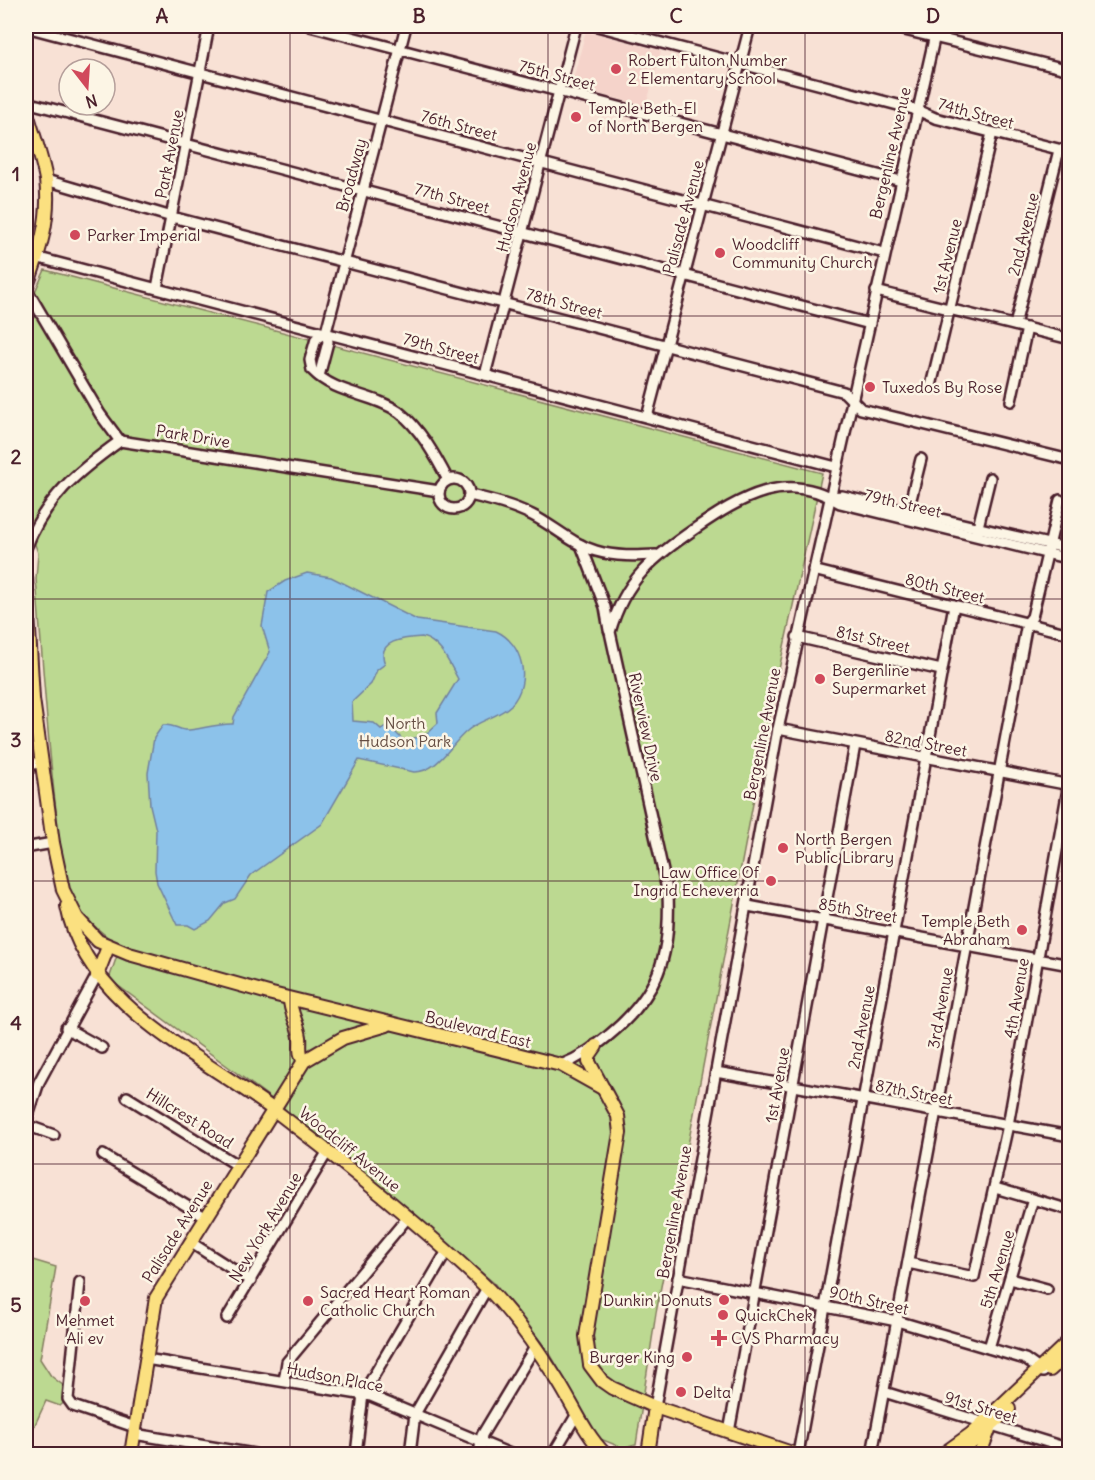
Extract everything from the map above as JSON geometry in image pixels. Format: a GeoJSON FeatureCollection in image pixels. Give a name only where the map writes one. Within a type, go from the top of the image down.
{"type":"FeatureCollection","features":[{"type":"Feature","properties":{"kind":"main road"},"geometry":{"type":"LineString","coordinates":[[26,288],[39,258],[45,225],[46,180],[27,106]]}},
{"type":"Feature","properties":{"kind":"main road","name":"Boulevard East"},"geometry":{"type":"LineString","coordinates":[[26,578],[40,763],[53,843],[63,890],[77,918],[98,941],[108,947],[290,999],[561,1065],[604,1089]]}},
{"type":"Feature","properties":{"kind":"main road","name":"Woodcliff Avenue"},"geometry":{"type":"LineString","coordinates":[[63,890],[72,932],[97,975],[183,1051],[272,1108],[328,1151],[408,1217],[487,1288],[535,1347],[599,1452]]}},
{"type":"Feature","properties":{"kind":"main road"},"geometry":{"type":"LineString","coordinates":[[97,975],[108,947]]}},
{"type":"Feature","properties":{"kind":"main road"},"geometry":{"type":"LineString","coordinates":[[290,999],[290,1010],[299,1032],[300,1056],[303,1061]]}},
{"type":"Feature","properties":{"kind":"main road"},"geometry":{"type":"LineString","coordinates":[[272,1108],[303,1061],[343,1038],[392,1024]]}},
{"type":"Feature","properties":{"kind":"main road"},"geometry":{"type":"LineString","coordinates":[[596,1046],[589,1060],[618,1116],[620,1133],[586,1336],[586,1350],[590,1365],[602,1381],[612,1388],[655,1407],[796,1455]]}},
{"type":"Feature","properties":{"kind":"main road","name":"Palisade Avenue"},"geometry":{"type":"LineString","coordinates":[[130,1455],[156,1298],[272,1108]]}},
{"type":"Feature","properties":{"kind":"main road"},"geometry":{"type":"LineString","coordinates":[[943,1455],[987,1425],[1043,1371],[1070,1340]]}},
{"type":"Feature","properties":{"kind":"main road"},"geometry":{"type":"LineString","coordinates":[[1043,1371],[1070,1352]]}},
{"type":"Feature","properties":{"kind":"main road","name":"Bergenline Avenue"},"geometry":{"type":"LineString","coordinates":[[647,1452],[655,1407]]}},
{"type":"Feature","properties":{"kind":"main road"},"geometry":{"type":"LineString","coordinates":[[969,1455],[987,1425]]}},
{"type":"Feature","properties":{"kind":"main road"},"geometry":{"type":"LineString","coordinates":[[980,1455],[987,1425]]}},
{"type":"Feature","properties":{"kind":"main road"},"geometry":{"type":"LineString","coordinates":[[958,1455],[976,1441]]}},
{"type":"Feature","properties":{"kind":"street","name":"Park Avenue"},"geometry":{"type":"LineString","coordinates":[[157,288],[209,26]]}},
{"type":"Feature","properties":{"kind":"street","name":"75th Street"},"geometry":{"type":"LineString","coordinates":[[310,26],[901,181]]}},
{"type":"Feature","properties":{"kind":"street","name":"Broadway"},"geometry":{"type":"LineString","coordinates":[[326,332],[406,26]]}},
{"type":"Feature","properties":{"kind":"street","name":"Hudson Avenue"},"geometry":{"type":"LineString","coordinates":[[485,375],[576,26]]}},
{"type":"Feature","properties":{"kind":"street","name":"74th Street"},"geometry":{"type":"LineString","coordinates":[[597,26],[916,110],[935,118],[1070,152]]}},
{"type":"Feature","properties":{"kind":"street","name":"Palisade Avenue"},"geometry":{"type":"LineString","coordinates":[[647,417],[750,26]]}},
{"type":"Feature","properties":{"kind":"street"},"geometry":{"type":"LineString","coordinates":[[888,26],[1070,70]]}},
{"type":"Feature","properties":{"kind":"street","name":"Bergenline Avenue"},"geometry":{"type":"LineString","coordinates":[[655,1407],[748,906],[778,729],[916,110],[937,26]]}},
{"type":"Feature","properties":{"kind":"street","name":"76th Street"},"geometry":{"type":"LineString","coordinates":[[26,27],[703,204],[884,254]]}},
{"type":"Feature","properties":{"kind":"street","name":"77th Street"},"geometry":{"type":"LineString","coordinates":[[27,106],[186,143],[870,324]]}},
{"type":"Feature","properties":{"kind":"street","name":"1st Avenue"},"geometry":{"type":"LineString","coordinates":[[931,386],[992,133]]}},
{"type":"Feature","properties":{"kind":"street","name":"2nd Avenue"},"geometry":{"type":"LineString","coordinates":[[1015,325],[1059,150]]}},
{"type":"Feature","properties":{"kind":"street","name":"78th Street"},"geometry":{"type":"LineString","coordinates":[[46,180],[172,217],[844,392],[861,409],[1070,460]]}},
{"type":"Feature","properties":{"kind":"street","name":"79th Street"},"geometry":{"type":"LineString","coordinates":[[39,258],[836,467]]}},
{"type":"Feature","properties":{"kind":"street"},"geometry":{"type":"LineString","coordinates":[[26,288],[100,414],[120,441],[56,494],[39,517],[26,548]]}},
{"type":"Feature","properties":{"kind":"street"},"geometry":{"type":"LineString","coordinates":[[876,291],[1070,339]]}},
{"type":"Feature","properties":{"kind":"street"},"geometry":{"type":"LineString","coordinates":[[1011,401],[1027,328]]}},
{"type":"Feature","properties":{"kind":"street"},"geometry":{"type":"LineString","coordinates":[[326,332],[316,339],[310,367],[336,388],[384,404],[400,413],[420,434],[448,480]]}},
{"type":"Feature","properties":{"kind":"street","name":"Park Drive"},"geometry":{"type":"LineString","coordinates":[[120,441],[439,491]]}},
{"type":"Feature","properties":{"kind":"street"},"geometry":{"type":"LineString","coordinates":[[907,514],[921,459]]}},
{"type":"Feature","properties":{"kind":"street"},"geometry":{"type":"LineString","coordinates":[[976,532],[990,478]]}},
{"type":"Feature","properties":{"kind":"street"},"geometry":{"type":"LineString","coordinates":[[448,480],[461,480],[468,486],[470,495],[462,507],[452,509],[441,501],[439,491],[448,480]]}},
{"type":"Feature","properties":{"kind":"street"},"geometry":{"type":"LineString","coordinates":[[610,632],[620,603],[656,555],[728,506],[752,494],[772,489],[796,489],[830,497]]}},
{"type":"Feature","properties":{"kind":"street"},"geometry":{"type":"LineString","coordinates":[[470,495],[514,507],[581,545],[616,555],[656,555]]}},
{"type":"Feature","properties":{"kind":"street","name":"79th Street"},"geometry":{"type":"LineString","coordinates":[[830,497],[842,496],[1048,549],[1070,559]]}},
{"type":"Feature","properties":{"kind":"street","name":"3rd Avenue"},"geometry":{"type":"LineString","coordinates":[[872,1455],[1027,623],[1032,617],[1060,500]]}},
{"type":"Feature","properties":{"kind":"street"},"geometry":{"type":"LineString","coordinates":[[581,545],[602,598],[610,632]]}},
{"type":"Feature","properties":{"kind":"street","name":"79th Street"},"geometry":{"type":"LineString","coordinates":[[1048,549],[1070,549]]}},
{"type":"Feature","properties":{"kind":"street","name":"80th Street"},"geometry":{"type":"LineString","coordinates":[[813,570],[1070,634]]}},
{"type":"Feature","properties":{"kind":"street","name":"2nd Avenue"},"geometry":{"type":"LineString","coordinates":[[796,1455],[826,1306],[862,1097],[895,932],[954,605]]}},
{"type":"Feature","properties":{"kind":"street","name":"Riverview Drive"},"geometry":{"type":"LineString","coordinates":[[561,1065],[576,1060],[625,1022],[652,986],[664,958],[669,919],[668,894],[610,632]]}},
{"type":"Feature","properties":{"kind":"street","name":"81st Street"},"geometry":{"type":"LineString","coordinates":[[797,637],[941,670]]}},
{"type":"Feature","properties":{"kind":"street","name":"82nd Street"},"geometry":{"type":"LineString","coordinates":[[778,729],[925,758],[1069,782]]}},
{"type":"Feature","properties":{"kind":"street","name":"1st Avenue"},"geometry":{"type":"LineString","coordinates":[[729,1432],[855,745]]}},
{"type":"Feature","properties":{"kind":"street"},"geometry":{"type":"LineString","coordinates":[[26,765],[40,763]]}},
{"type":"Feature","properties":{"kind":"street","name":"4th Avenue"},"geometry":{"type":"LineString","coordinates":[[908,1263],[974,1277],[1008,1125],[1069,782]]}},
{"type":"Feature","properties":{"kind":"street"},"geometry":{"type":"LineString","coordinates":[[26,845],[30,848],[53,843]]}},
{"type":"Feature","properties":{"kind":"street","name":"85th Street"},"geometry":{"type":"LineString","coordinates":[[748,906],[1070,965]]}},
{"type":"Feature","properties":{"kind":"street"},"geometry":{"type":"LineString","coordinates":[[54,1135],[26,1124],[39,1082],[66,1028],[97,975]]}},
{"type":"Feature","properties":{"kind":"street"},"geometry":{"type":"LineString","coordinates":[[66,1028],[102,1048]]}},
{"type":"Feature","properties":{"kind":"street","name":"87th Street"},"geometry":{"type":"LineString","coordinates":[[716,1072],[1070,1136]]}},
{"type":"Feature","properties":{"kind":"street","name":"Hillcrest Road"},"geometry":{"type":"LineString","coordinates":[[127,1097],[237,1165]]}},
{"type":"Feature","properties":{"kind":"street","name":"New York Avenue"},"geometry":{"type":"LineString","coordinates":[[227,1318],[328,1151]]}},
{"type":"Feature","properties":{"kind":"street"},"geometry":{"type":"LineString","coordinates":[[103,1155],[206,1217]]}},
{"type":"Feature","properties":{"kind":"street"},"geometry":{"type":"LineString","coordinates":[[995,1188],[1070,1210]]}},
{"type":"Feature","properties":{"kind":"street","name":"5th Avenue"},"geometry":{"type":"LineString","coordinates":[[989,1348],[1033,1199]]}},
{"type":"Feature","properties":{"kind":"street"},"geometry":{"type":"LineString","coordinates":[[284,1381],[287,1362],[408,1217]]}},
{"type":"Feature","properties":{"kind":"street"},"geometry":{"type":"LineString","coordinates":[[190,1242],[251,1281]]}},
{"type":"Feature","properties":{"kind":"street"},"geometry":{"type":"LineString","coordinates":[[356,1455],[363,1394],[447,1251]]}},
{"type":"Feature","properties":{"kind":"street","name":"90th Street"},"geometry":{"type":"LineString","coordinates":[[678,1278],[897,1321],[1025,1359],[1043,1371]]}},
{"type":"Feature","properties":{"kind":"street"},"geometry":{"type":"LineString","coordinates":[[1010,1279],[1047,1289]]}},
{"type":"Feature","properties":{"kind":"street"},"geometry":{"type":"LineString","coordinates":[[80,1282],[67,1395],[70,1403],[134,1431],[254,1455]]}},
{"type":"Feature","properties":{"kind":"street"},"geometry":{"type":"LineString","coordinates":[[410,1455],[416,1414],[487,1288]]}},
{"type":"Feature","properties":{"kind":"street"},"geometry":{"type":"LineString","coordinates":[[479,1455],[481,1443],[492,1417],[535,1347]]}},
{"type":"Feature","properties":{"kind":"street","name":"Hudson Place"},"geometry":{"type":"LineString","coordinates":[[146,1359],[363,1394],[416,1414],[510,1455]]}},
{"type":"Feature","properties":{"kind":"street","name":"91st Street"},"geometry":{"type":"LineString","coordinates":[[884,1392],[1069,1452]]}},
{"type":"Feature","properties":{"kind":"street"},"geometry":{"type":"LineString","coordinates":[[553,1455],[577,1414]]}},
{"type":"Feature","properties":{"kind":"shaded area","name":"Robert Fulton Number 2 Elementary School"},"geometry":{"type":"Polygon","coordinates":[[[586,31],[661,51],[646,106],[571,87],[586,31]]]}},
{"type":"Feature","properties":{"kind":"green space","name":"North Hudson Park"},"geometry":{"type":"Polygon","coordinates":[[[45,270],[822,473],[776,683],[656,1313],[636,1445],[623,1448],[598,1438],[549,1352],[494,1283],[268,1096],[109,979],[120,947],[81,912],[72,898],[63,868],[54,795],[36,579],[38,553],[26,519],[26,311],[45,270]]]}},
{"type":"Feature","properties":{"kind":"green space"},"geometry":{"type":"Polygon","coordinates":[[[26,1258],[56,1267],[40,1359],[51,1376],[68,1389],[68,1399],[60,1406],[46,1401],[26,1444],[26,1258]]]}},
{"type":"Feature","properties":{"kind":"water"},"geometry":{"type":"Polygon","coordinates":[[[307,573],[331,577],[417,620],[496,631],[513,644],[518,654],[522,664],[521,685],[511,705],[501,713],[472,727],[430,768],[414,772],[359,760],[322,824],[251,875],[235,899],[225,903],[210,921],[195,929],[188,925],[177,925],[157,883],[155,871],[156,830],[150,805],[148,773],[154,738],[163,725],[189,730],[233,724],[234,717],[270,652],[262,626],[268,592],[285,581],[307,573]],[[422,637],[408,638],[388,645],[383,656],[385,664],[377,670],[371,684],[352,702],[353,721],[374,723],[381,729],[388,725],[404,741],[425,735],[438,723],[437,713],[458,679],[444,654],[429,640],[422,637]]]}},
{"type":"Feature","properties":{"kind":"place","name":"Robert Fulton Number 2 Elementary School"},"geometry":{"type":"Point","coordinates":[616,69]}},
{"type":"Feature","properties":{"kind":"place","name":"Temple Beth-El of North Bergen"},"geometry":{"type":"Point","coordinates":[576,117]}},
{"type":"Feature","properties":{"kind":"place","name":"Parker Imperial"},"geometry":{"type":"Point","coordinates":[75,235]}},
{"type":"Feature","properties":{"kind":"place","name":"Woodcliff Community Church"},"geometry":{"type":"Point","coordinates":[720,253]}},
{"type":"Feature","properties":{"kind":"place","name":"Tuxedos By Rose"},"geometry":{"type":"Point","coordinates":[870,387]}},
{"type":"Feature","properties":{"kind":"place","name":"Bergenline Supermarket"},"geometry":{"type":"Point","coordinates":[820,679]}},
{"type":"Feature","properties":{"kind":"place","name":"North Bergen Public Library"},"geometry":{"type":"Point","coordinates":[783,848]}},
{"type":"Feature","properties":{"kind":"place","name":"Law Office Of Ingrid Echeverria"},"geometry":{"type":"Point","coordinates":[771,881]}},
{"type":"Feature","properties":{"kind":"place","name":"Temple Beth Abraham"},"geometry":{"type":"Point","coordinates":[1022,930]}},
{"type":"Feature","properties":{"kind":"place","name":"Dunkin' Donuts"},"geometry":{"type":"Point","coordinates":[724,1300]}},
{"type":"Feature","properties":{"kind":"place","name":"Mehmet Ali ev"},"geometry":{"type":"Point","coordinates":[85,1301]}},
{"type":"Feature","properties":{"kind":"place","name":"Sacred Heart Roman Catholic Church"},"geometry":{"type":"Point","coordinates":[308,1301]}},
{"type":"Feature","properties":{"kind":"place","name":"QuickChek"},"geometry":{"type":"Point","coordinates":[723,1315]}},
{"type":"Feature","properties":{"kind":"place","name":"CVS Pharmacy"},"geometry":{"type":"Point","coordinates":[719,1338]}},
{"type":"Feature","properties":{"kind":"place","name":"Burger King"},"geometry":{"type":"Point","coordinates":[687,1357]}},
{"type":"Feature","properties":{"kind":"place","name":"Delta"},"geometry":{"type":"Point","coordinates":[681,1392]}}]}
